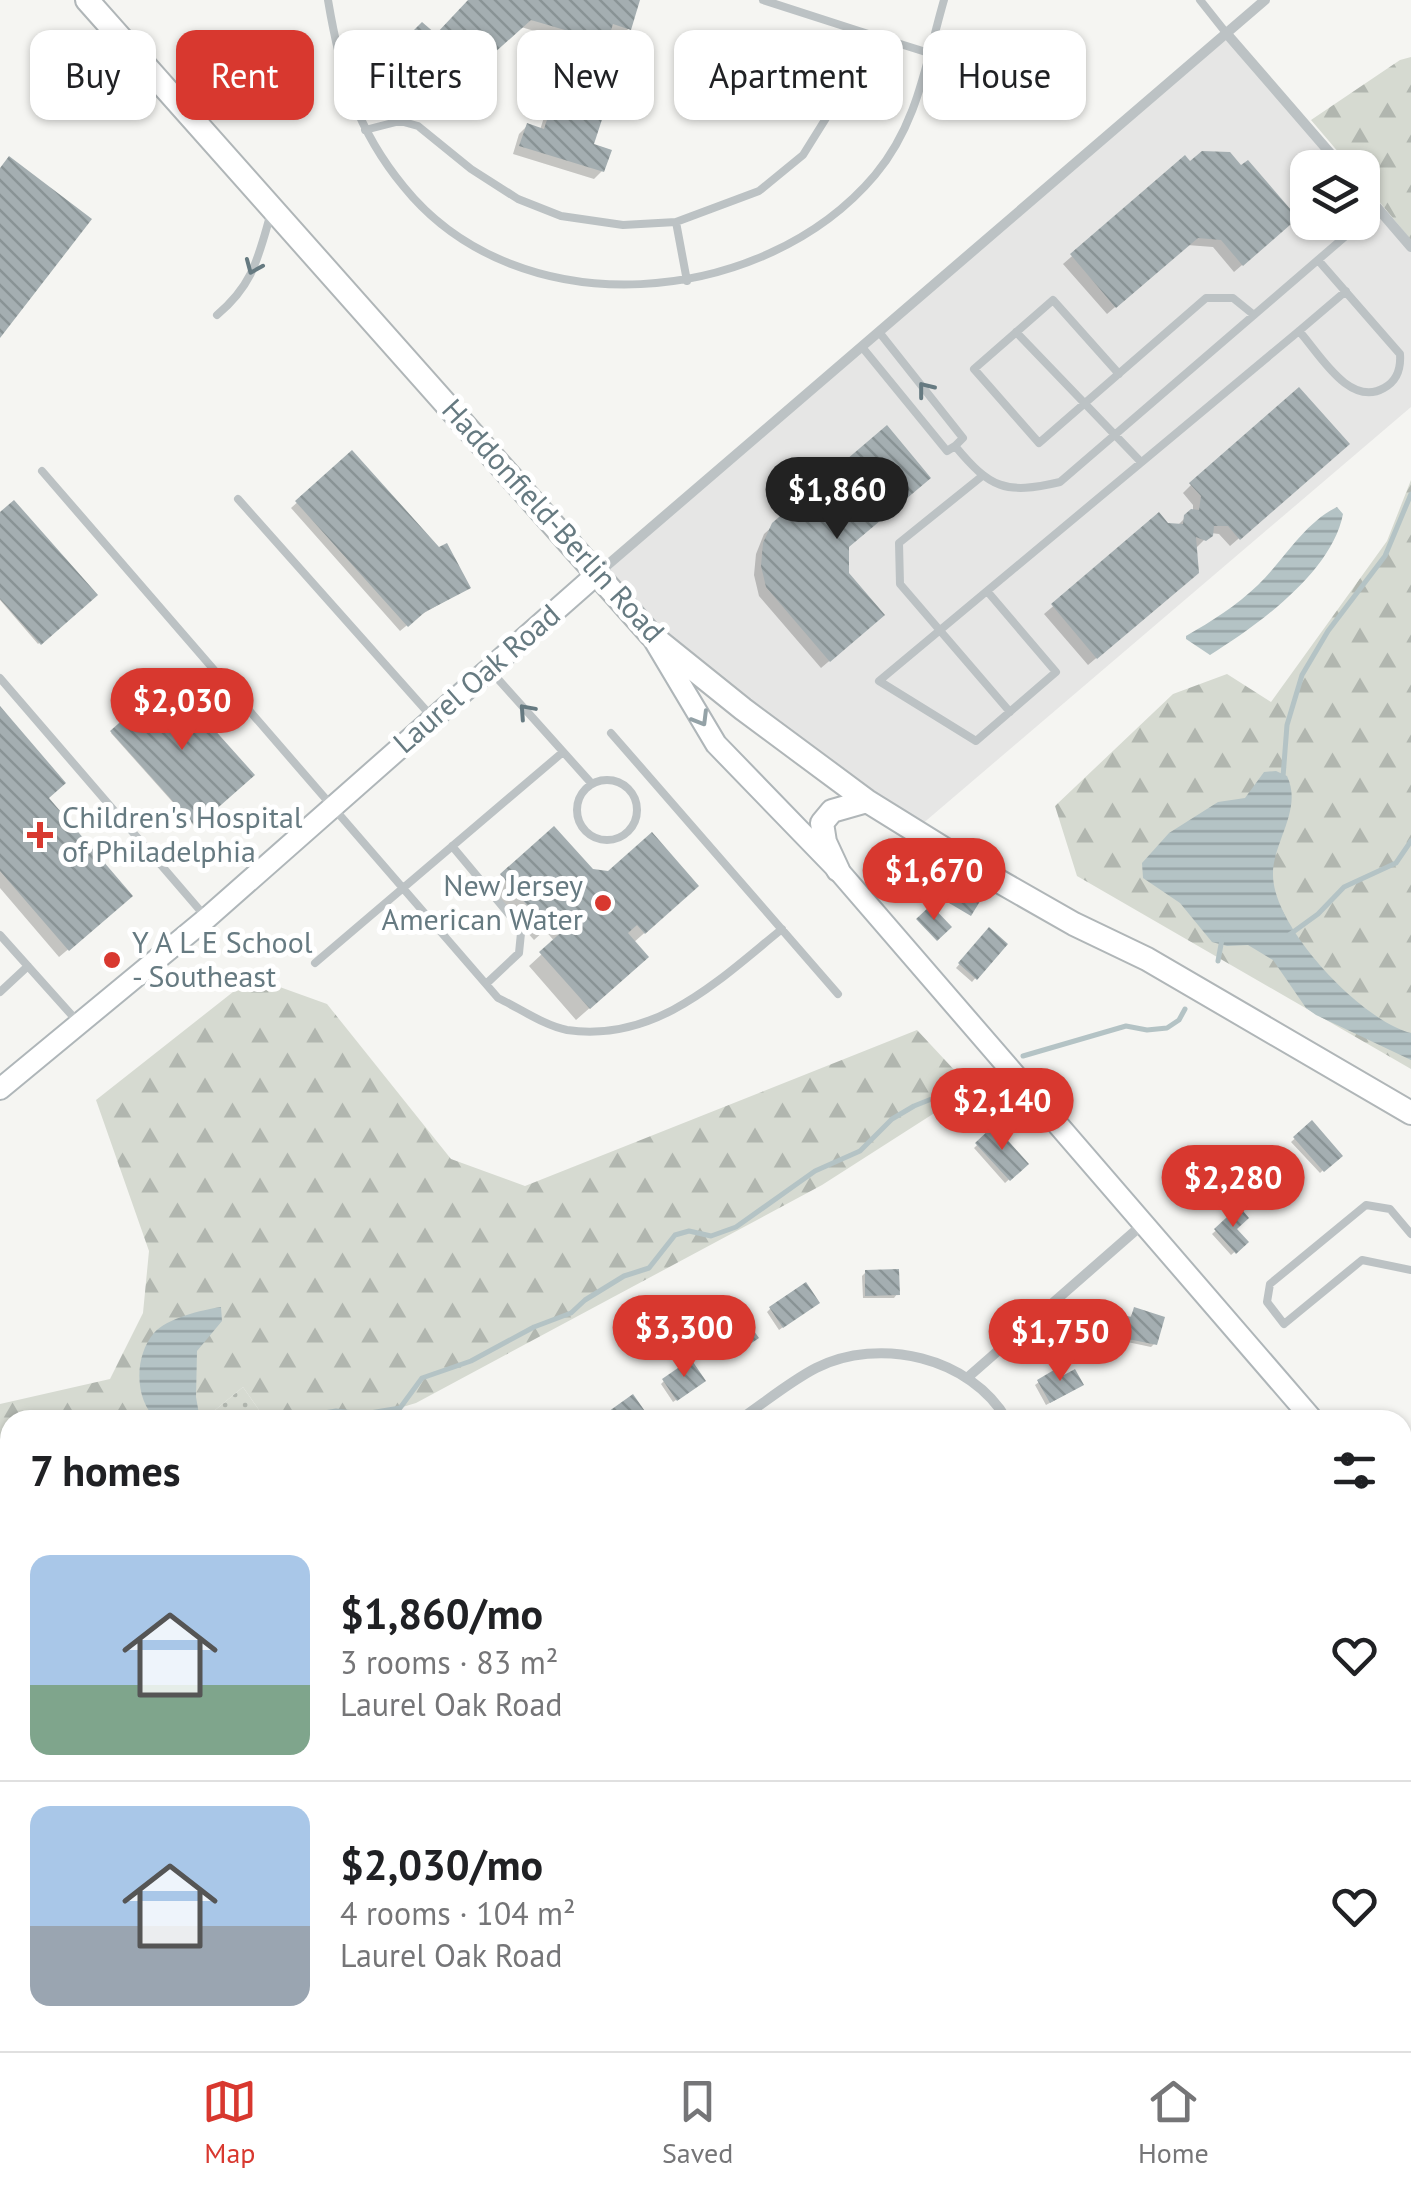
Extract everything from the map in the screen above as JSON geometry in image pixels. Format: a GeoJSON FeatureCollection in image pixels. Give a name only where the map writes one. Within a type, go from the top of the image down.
{"type":"FeatureCollection","features":[{"type":"Feature","properties":{"kind":"main road","name":"Haddonfield-Berlin Road"},"geometry":{"type":"LineString","coordinates":[[87,0],[113,30]]}},
{"type":"Feature","properties":{"kind":"main road","name":"Haddonfield-Berlin Road"},"geometry":{"type":"LineString","coordinates":[[156,78],[652,635],[867,801],[967,863],[1074,924],[1147,959],[1411,1113]]}},
{"type":"Feature","properties":{"kind":"main road"},"geometry":{"type":"LineString","coordinates":[[838,870],[824,842],[822,824],[832,811],[867,801]]}},
{"type":"Feature","properties":{"kind":"street","name":"Laurel Oak Road"},"geometry":{"type":"LineString","coordinates":[[0,1089],[207,918],[596,574],[1264,0]]}},
{"type":"Feature","properties":{"kind":"street"},"geometry":{"type":"LineString","coordinates":[[1228,34],[1328,150]]}},
{"type":"Feature","properties":{"kind":"street"},"geometry":{"type":"LineString","coordinates":[[1380,210],[1411,246]]}},
{"type":"Feature","properties":{"kind":"street"},"geometry":{"type":"LineString","coordinates":[[652,635],[716,744],[838,870],[1304,1410]]}},
{"type":"Feature","properties":{"kind":"street"},"geometry":{"type":"LineString","coordinates":[[967,1378],[1143,1224]]}},
{"type":"Feature","properties":{"kind":"street"},"geometry":{"type":"LineString","coordinates":[[754,1410],[815,1368],[841,1358],[878,1352],[932,1360],[967,1378],[988,1394],[999,1410]]}},
{"type":"Feature","properties":{"kind":"lane"},"geometry":{"type":"LineString","coordinates":[[328,0],[338,63],[365,130],[405,190],[449,229],[500,260],[554,276],[611,285],[688,280],[732,270],[784,248],[831,218],[876,174],[910,123],[923,75]]}},
{"type":"Feature","properties":{"kind":"lane"},"geometry":{"type":"LineString","coordinates":[[763,0],[856,30]]}},
{"type":"Feature","properties":{"kind":"lane"},"geometry":{"type":"LineString","coordinates":[[936,30],[944,0]]}},
{"type":"Feature","properties":{"kind":"lane"},"geometry":{"type":"LineString","coordinates":[[1200,0],[1228,34]]}},
{"type":"Feature","properties":{"kind":"lane"},"geometry":{"type":"LineString","coordinates":[[124,42],[61,106],[42,114],[52,97],[124,42]]}},
{"type":"Feature","properties":{"kind":"lane"},"geometry":{"type":"LineString","coordinates":[[365,130],[400,121],[418,126],[502,189],[561,216],[624,225],[676,222],[758,191],[802,155],[825,120]]}},
{"type":"Feature","properties":{"kind":"lane"},"geometry":{"type":"LineString","coordinates":[[217,315],[241,295],[257,260],[272,209]]}},
{"type":"Feature","properties":{"kind":"lane"},"geometry":{"type":"LineString","coordinates":[[676,222],[688,280]]}},
{"type":"Feature","properties":{"kind":"lane"},"geometry":{"type":"LineString","coordinates":[[956,446],[981,476],[1006,487],[1033,488],[1060,482],[1341,240]]}},
{"type":"Feature","properties":{"kind":"lane"},"geometry":{"type":"LineString","coordinates":[[1298,331],[1350,388],[1371,393],[1390,384],[1401,365],[1400,354],[1318,260]]}},
{"type":"Feature","properties":{"kind":"lane"},"geometry":{"type":"LineString","coordinates":[[987,591],[1056,672],[976,741],[880,681],[940,630],[1298,331],[1346,292]]}},
{"type":"Feature","properties":{"kind":"lane"},"geometry":{"type":"LineString","coordinates":[[1118,374],[1053,300],[974,369],[1039,443],[1206,298],[1233,298],[1254,315]]}},
{"type":"Feature","properties":{"kind":"lane"},"geometry":{"type":"LineString","coordinates":[[862,347],[947,451],[956,446],[963,438],[880,332]]}},
{"type":"Feature","properties":{"kind":"lane"},"geometry":{"type":"LineString","coordinates":[[1016,332],[1142,462]]}},
{"type":"Feature","properties":{"kind":"lane"},"geometry":{"type":"LineString","coordinates":[[42,471],[498,998],[564,1030],[614,1032],[662,1018],[704,992],[782,929]]}},
{"type":"Feature","properties":{"kind":"lane"},"geometry":{"type":"LineString","coordinates":[[981,476],[899,543],[900,584],[1010,712]]}},
{"type":"Feature","properties":{"kind":"lane"},"geometry":{"type":"LineString","coordinates":[[238,499],[434,718]]}},
{"type":"Feature","properties":{"kind":"lane"},"geometry":{"type":"LineString","coordinates":[[489,669],[592,784]]}},
{"type":"Feature","properties":{"kind":"lane"},"geometry":{"type":"LineString","coordinates":[[0,678],[207,918]]}},
{"type":"Feature","properties":{"kind":"lane"},"geometry":{"type":"LineString","coordinates":[[612,732],[838,994]]}},
{"type":"Feature","properties":{"kind":"lane"},"geometry":{"type":"LineString","coordinates":[[315,963],[563,752]]}},
{"type":"Feature","properties":{"kind":"lane"},"geometry":{"type":"LineString","coordinates":[[626,787],[645,771]]}},
{"type":"Feature","properties":{"kind":"lane"},"geometry":{"type":"LineString","coordinates":[[609,780],[626,787],[636,802],[635,820],[625,834],[608,840],[591,836],[579,824],[577,806],[584,790],[592,784],[609,780]]}},
{"type":"Feature","properties":{"kind":"lane"},"geometry":{"type":"LineString","coordinates":[[452,846],[517,924],[520,934],[520,953],[486,984]]}},
{"type":"Feature","properties":{"kind":"lane"},"geometry":{"type":"LineString","coordinates":[[0,936],[80,1024]]}},
{"type":"Feature","properties":{"kind":"lane"},"geometry":{"type":"LineString","coordinates":[[0,991],[28,966]]}},
{"type":"Feature","properties":{"kind":"lane"},"geometry":{"type":"LineString","coordinates":[[1411,1234],[1390,1209],[1366,1205],[1270,1284],[1266,1302],[1284,1324],[1362,1260],[1411,1270]]}},
{"type":"Feature","properties":{"kind":"shaded area"},"geometry":{"type":"Polygon","coordinates":[[[1227,34],[1328,150],[1290,150],[1290,240],[1380,240],[1380,210],[1411,247],[1411,407],[914,831],[743,709],[597,574],[1227,34]]]}},
{"type":"Feature","properties":{"kind":"shaded area"},"geometry":{"type":"Polygon","coordinates":[[[1337,507],[1343,514],[1336,535],[1309,576],[1290,595],[1210,655],[1186,639],[1250,593],[1304,532],[1337,507]]]}},
{"type":"Feature","properties":{"kind":"shaded area"},"geometry":{"type":"Polygon","coordinates":[[[1276,771],[1287,776],[1292,801],[1273,874],[1287,920],[1346,992],[1391,1025],[1411,1033],[1411,1060],[1316,1015],[1306,1008],[1273,960],[1248,945],[1212,942],[1180,903],[1143,878],[1142,863],[1169,833],[1218,802],[1245,798],[1264,772],[1276,771]]]}},
{"type":"Feature","properties":{"kind":"shaded area"},"geometry":{"type":"Polygon","coordinates":[[[221,1307],[222,1321],[197,1351],[198,1410],[148,1410],[139,1378],[147,1343],[167,1323],[221,1307]]]}},
{"type":"Feature","properties":{"kind":"green space"},"geometry":{"type":"Polygon","coordinates":[[[1411,57],[1411,240],[1380,203],[1380,150],[1337,150],[1311,120],[1400,60],[1411,57]]]}},
{"type":"Feature","properties":{"kind":"green space"},"geometry":{"type":"Polygon","coordinates":[[[1411,480],[1411,1069],[1077,876],[1055,806],[1173,694],[1227,674],[1271,702],[1387,541],[1411,480]]]}},
{"type":"Feature","properties":{"kind":"green space"},"geometry":{"type":"Polygon","coordinates":[[[252,977],[327,1004],[451,1159],[525,1186],[917,1030],[972,1089],[822,1185],[416,1403],[393,1410],[259,1410],[243,1387],[215,1410],[0,1410],[0,1404],[110,1379],[143,1313],[149,1251],[96,1100],[252,977]]]}},
{"type":"Feature","properties":{"kind":"green space"},"geometry":{"type":"Polygon","coordinates":[[[243,1387],[259,1410],[215,1410],[243,1387]]]}},
{"type":"Feature","properties":{"kind":"building"},"geometry":{"type":"Polygon","coordinates":[[[468,0],[640,0],[631,30],[613,24],[611,30],[565,30],[531,20],[497,51],[497,30],[440,30],[468,0]]]}},
{"type":"Feature","properties":{"kind":"building"},"geometry":{"type":"Polygon","coordinates":[[[422,22],[431,30],[414,30],[422,22]]]}},
{"type":"Feature","properties":{"kind":"building"},"geometry":{"type":"Polygon","coordinates":[[[547,120],[602,120],[594,144],[612,150],[604,172],[519,146],[527,123],[544,129],[547,120]]]}},
{"type":"Feature","properties":{"kind":"building"},"geometry":{"type":"Polygon","coordinates":[[[1202,151],[1230,152],[1241,165],[1248,160],[1290,209],[1290,225],[1243,266],[1221,240],[1198,238],[1116,308],[1070,254],[1185,155],[1190,161],[1202,151]]]}},
{"type":"Feature","properties":{"kind":"building"},"geometry":{"type":"Polygon","coordinates":[[[9,156],[92,219],[0,338],[0,168],[9,156]]]}},
{"type":"Feature","properties":{"kind":"building"},"geometry":{"type":"Polygon","coordinates":[[[1299,387],[1350,444],[1240,540],[1228,526],[1214,526],[1213,536],[1206,541],[1196,537],[1199,573],[1097,659],[1051,604],[1159,512],[1168,523],[1183,524],[1184,515],[1191,509],[1199,510],[1201,496],[1189,483],[1299,387]]]}},
{"type":"Feature","properties":{"kind":"building"},"geometry":{"type":"Polygon","coordinates":[[[887,425],[931,478],[849,547],[849,573],[885,615],[830,662],[766,587],[761,566],[763,543],[772,523],[887,425]]]}},
{"type":"Feature","properties":{"kind":"building"},"geometry":{"type":"Polygon","coordinates":[[[352,450],[439,547],[447,543],[471,588],[425,612],[408,627],[295,501],[352,450]]]}},
{"type":"Feature","properties":{"kind":"building"},"geometry":{"type":"Polygon","coordinates":[[[14,500],[98,595],[41,645],[0,599],[0,512],[14,500]]]}},
{"type":"Feature","properties":{"kind":"building"},"geometry":{"type":"Polygon","coordinates":[[[169,679],[255,775],[196,827],[110,731],[169,679]]]}},
{"type":"Feature","properties":{"kind":"building","name":"Children's Hospital of Philadelphia"},"geometry":{"type":"Polygon","coordinates":[[[0,706],[66,783],[49,798],[133,896],[69,951],[0,871],[0,706]]]}},
{"type":"Feature","properties":{"kind":"building","name":"New Jersey American Water"},"geometry":{"type":"Polygon","coordinates":[[[554,826],[593,869],[608,871],[652,832],[699,886],[645,934],[637,925],[628,933],[649,957],[590,1009],[539,952],[566,928],[559,920],[548,929],[500,874],[554,826]]]}},
{"type":"Feature","properties":{"kind":"building"},"geometry":{"type":"Polygon","coordinates":[[[955,883],[982,898],[971,916],[944,900],[955,883]]]}},
{"type":"Feature","properties":{"kind":"building"},"geometry":{"type":"Polygon","coordinates":[[[931,905],[952,927],[937,941],[916,919],[931,905]]]}},
{"type":"Feature","properties":{"kind":"building"},"geometry":{"type":"Polygon","coordinates":[[[989,927],[1008,944],[977,980],[958,963],[989,927]]]}},
{"type":"Feature","properties":{"kind":"building"},"geometry":{"type":"Polygon","coordinates":[[[1312,1120],[1343,1156],[1324,1172],[1293,1137],[1312,1120]]]}},
{"type":"Feature","properties":{"kind":"building"},"geometry":{"type":"Polygon","coordinates":[[[994,1125],[1029,1164],[1010,1181],[975,1143],[994,1125]]]}},
{"type":"Feature","properties":{"kind":"building"},"geometry":{"type":"Polygon","coordinates":[[[1239,1206],[1249,1218],[1237,1229],[1249,1242],[1236,1254],[1214,1229],[1239,1206]]]}},
{"type":"Feature","properties":{"kind":"building"},"geometry":{"type":"Polygon","coordinates":[[[899,1269],[900,1295],[865,1296],[865,1270],[899,1269]]]}},
{"type":"Feature","properties":{"kind":"building"},"geometry":{"type":"Polygon","coordinates":[[[806,1282],[820,1303],[783,1328],[769,1307],[806,1282]]]}},
{"type":"Feature","properties":{"kind":"building"},"geometry":{"type":"Polygon","coordinates":[[[1134,1307],[1165,1317],[1157,1345],[1114,1336],[1121,1314],[1131,1317],[1134,1307]]]}},
{"type":"Feature","properties":{"kind":"building"},"geometry":{"type":"Polygon","coordinates":[[[744,1317],[759,1338],[731,1357],[716,1336],[744,1317]]]}},
{"type":"Feature","properties":{"kind":"building"},"geometry":{"type":"Polygon","coordinates":[[[691,1359],[706,1381],[677,1401],[662,1379],[691,1359]]]}},
{"type":"Feature","properties":{"kind":"building"},"geometry":{"type":"Polygon","coordinates":[[[1059,1367],[1064,1375],[1075,1369],[1084,1385],[1050,1403],[1037,1380],[1059,1367]]]}},
{"type":"Feature","properties":{"kind":"building"},"geometry":{"type":"Polygon","coordinates":[[[633,1394],[644,1410],[611,1410],[633,1394]]]}},
{"type":"Feature","properties":{"kind":"waterway"},"geometry":{"type":"LineString","coordinates":[[1283,777],[1287,725],[1302,675],[1328,631],[1385,556],[1411,494]]}},
{"type":"Feature","properties":{"kind":"waterway"},"geometry":{"type":"LineString","coordinates":[[1289,935],[1318,914],[1344,887],[1396,863],[1411,841]]}},
{"type":"Feature","properties":{"kind":"waterway"},"geometry":{"type":"LineString","coordinates":[[1218,961],[1222,939]]}},
{"type":"Feature","properties":{"kind":"waterway"},"geometry":{"type":"LineString","coordinates":[[1023,1056],[1126,1026],[1167,1028],[1179,1020],[1185,1009]]}},
{"type":"Feature","properties":{"kind":"waterway"},"geometry":{"type":"LineString","coordinates":[[388,1410],[400,1408],[422,1378],[471,1361],[534,1327],[571,1313],[624,1276],[649,1268],[675,1235],[689,1231],[711,1236],[736,1227],[815,1171],[860,1151],[892,1119],[989,1076]]}},
{"type":"Feature","properties":{"kind":"place","name":"Children's Hospital of Philadelphia"},"geometry":{"type":"Point","coordinates":[40,835]}},
{"type":"Feature","properties":{"kind":"place","name":"New Jersey American Water"},"geometry":{"type":"Point","coordinates":[603,903]}},
{"type":"Feature","properties":{"kind":"place","name":"Y A L E School - Southeast"},"geometry":{"type":"Point","coordinates":[112,960]}}]}
